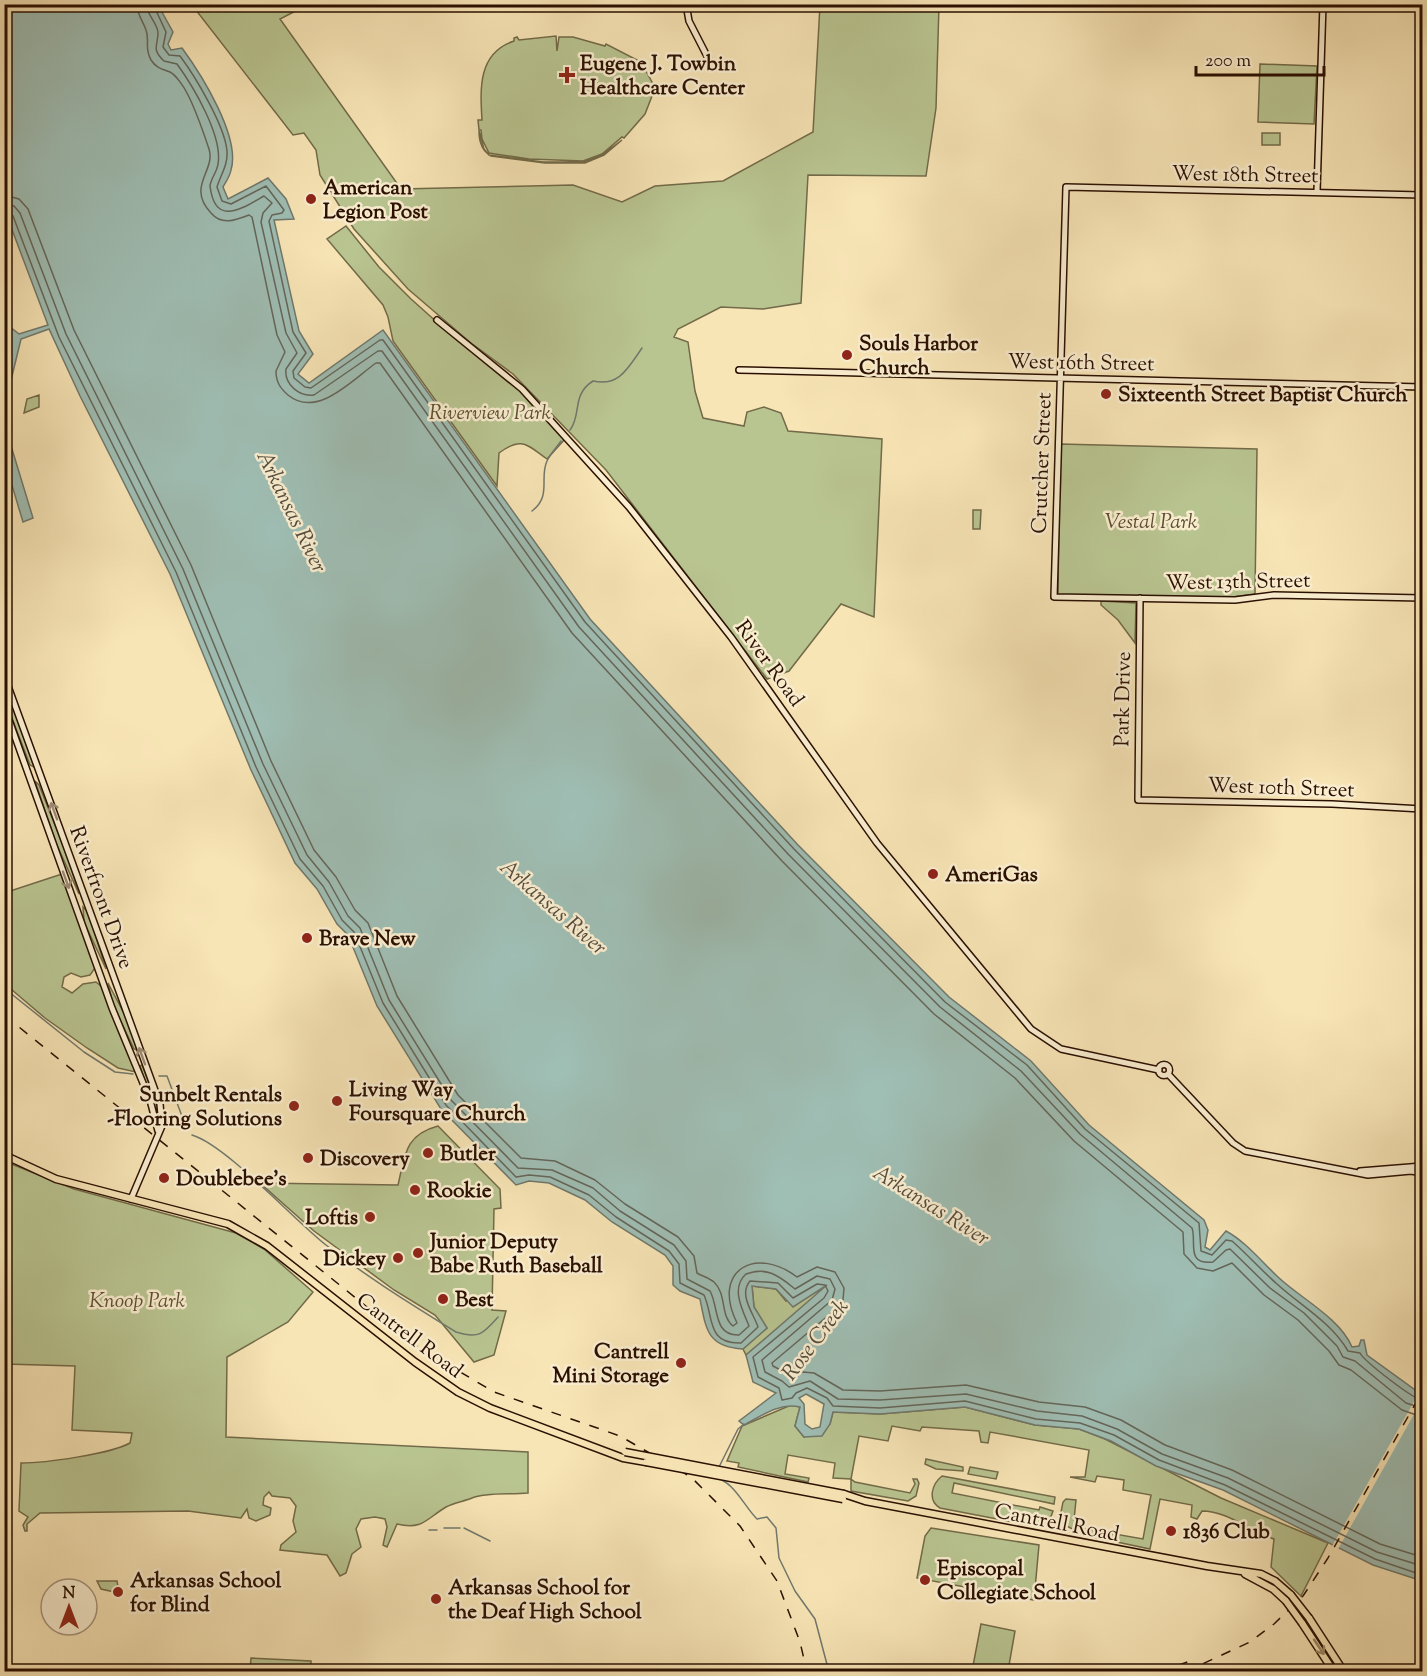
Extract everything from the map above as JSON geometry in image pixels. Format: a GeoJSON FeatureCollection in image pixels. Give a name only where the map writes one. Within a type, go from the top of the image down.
{"type":"FeatureCollection","features":[{"type":"Feature","properties":{"kind":"main road","name":"Cantrell Road"},"geometry":{"type":"LineString","coordinates":[[4,1155],[56,1179],[213,1218],[244,1232],[282,1257],[415,1362],[458,1392],[490,1408],[605,1451],[1244,1573]]}},
{"type":"Feature","properties":{"kind":"main road"},"geometry":{"type":"LineString","coordinates":[[1244,1573],[1266,1576],[1291,1595],[1344,1671]]}},
{"type":"Feature","properties":{"kind":"main road"},"geometry":{"type":"LineString","coordinates":[[1244,1573],[1273,1589],[1287,1601],[1334,1671]]}},
{"type":"Feature","properties":{"kind":"street"},"geometry":{"type":"LineString","coordinates":[[686,4],[689,21],[709,60]]}},
{"type":"Feature","properties":{"kind":"street"},"geometry":{"type":"LineString","coordinates":[[1317,191],[1323,4]]}},
{"type":"Feature","properties":{"kind":"street","name":"West 18th Street"},"geometry":{"type":"LineString","coordinates":[[1066,186],[1422,195]]}},
{"type":"Feature","properties":{"kind":"street","name":"Crutcher Street"},"geometry":{"type":"LineString","coordinates":[[1054,597],[1066,186]]}},
{"type":"Feature","properties":{"kind":"street","name":"River Road"},"geometry":{"type":"LineString","coordinates":[[437,320],[522,389],[607,482],[731,637],[877,843],[1025,1024],[1052,1045],[1071,1052],[1159,1070],[1162,1076],[1168,1074],[1233,1143],[1245,1151],[1359,1172]]}},
{"type":"Feature","properties":{"kind":"street","name":"West 16th Street"},"geometry":{"type":"LineString","coordinates":[[740,370],[1422,387]]}},
{"type":"Feature","properties":{"kind":"street","name":"West 13th Street"},"geometry":{"type":"LineString","coordinates":[[1054,597],[1235,600],[1274,595],[1422,598]]}},
{"type":"Feature","properties":{"kind":"street","name":"Park Drive"},"geometry":{"type":"LineString","coordinates":[[1138,800],[1140,598]]}},
{"type":"Feature","properties":{"kind":"street","name":"Riverfront Drive"},"geometry":{"type":"LineString","coordinates":[[4,675],[157,1096],[162,1126],[131,1199]]}},
{"type":"Feature","properties":{"kind":"street","name":"Riverfront Drive"},"geometry":{"type":"LineString","coordinates":[[4,706],[112,1008],[150,1100],[158,1131]]}},
{"type":"Feature","properties":{"kind":"street","name":"West 10th Street"},"geometry":{"type":"LineString","coordinates":[[1138,800],[1332,804],[1422,809]]}},
{"type":"Feature","properties":{"kind":"street"},"geometry":{"type":"LineString","coordinates":[[1359,1172],[1422,1166]]}},
{"type":"Feature","properties":{"kind":"street"},"geometry":{"type":"LineString","coordinates":[[1359,1172],[1368,1175],[1411,1171],[1422,1173]]}},
{"type":"Feature","properties":{"kind":"green space"},"geometry":{"type":"Polygon","coordinates":[[[192,5],[307,5],[280,19],[401,189],[573,185],[622,202],[655,186],[723,181],[813,132],[820,5],[939,5],[936,108],[926,176],[808,175],[801,303],[763,309],[721,307],[678,329],[674,337],[688,342],[695,391],[703,418],[744,426],[747,412],[764,407],[781,413],[788,431],[882,439],[874,617],[841,604],[789,671],[767,679],[606,470],[513,374],[471,343],[408,289],[354,229],[320,175],[316,150],[304,133],[293,135],[192,5]]]}},
{"type":"Feature","properties":{"kind":"green space"},"geometry":{"type":"Polygon","coordinates":[[[556,36],[557,51],[559,37],[573,37],[605,46],[606,44],[641,62],[653,84],[652,96],[645,114],[624,138],[622,137],[602,154],[583,161],[529,159],[489,153],[482,139],[481,130],[479,130],[478,120],[482,120],[482,84],[488,63],[494,54],[514,41],[514,38],[517,37],[519,40],[556,36]]]}},
{"type":"Feature","properties":{"kind":"green space"},"geometry":{"type":"Polygon","coordinates":[[[1260,64],[1317,66],[1314,124],[1258,122],[1260,64]]]}},
{"type":"Feature","properties":{"kind":"green space"},"geometry":{"type":"Polygon","coordinates":[[[1262,133],[1280,133],[1280,145],[1262,145],[1262,133]]]}},
{"type":"Feature","properties":{"kind":"green space"},"geometry":{"type":"Polygon","coordinates":[[[622,140],[604,155],[585,163],[545,163],[490,155],[543,162],[585,162],[602,155],[622,140]]]}},
{"type":"Feature","properties":{"kind":"green space","name":"Riverview Park"},"geometry":{"type":"Polygon","coordinates":[[[346,226],[379,267],[411,299],[458,341],[515,385],[565,439],[547,459],[524,444],[507,448],[499,453],[497,486],[393,341],[383,305],[327,239],[346,226]]]}},
{"type":"Feature","properties":{"kind":"green space"},"geometry":{"type":"Polygon","coordinates":[[[39,395],[39,407],[24,413],[27,399],[39,395]]]}},
{"type":"Feature","properties":{"kind":"green space","name":"Vestal Park"},"geometry":{"type":"Polygon","coordinates":[[[1060,444],[1257,449],[1255,594],[1233,597],[1058,595],[1060,444]]]}},
{"type":"Feature","properties":{"kind":"green space"},"geometry":{"type":"Polygon","coordinates":[[[973,510],[981,510],[980,529],[973,529],[973,510]]]}},
{"type":"Feature","properties":{"kind":"green space"},"geometry":{"type":"Polygon","coordinates":[[[1101,601],[1136,603],[1135,643],[1118,620],[1101,605],[1101,601]]]}},
{"type":"Feature","properties":{"kind":"green space"},"geometry":{"type":"Polygon","coordinates":[[[4,682],[34,767],[30,765],[5,700],[4,682]]]}},
{"type":"Feature","properties":{"kind":"green space"},"geometry":{"type":"Polygon","coordinates":[[[35,781],[39,785],[68,858],[79,894],[56,843],[35,781]]]}},
{"type":"Feature","properties":{"kind":"green space"},"geometry":{"type":"Polygon","coordinates":[[[62,874],[95,968],[90,975],[81,977],[71,973],[64,977],[62,987],[72,993],[83,984],[96,982],[102,987],[136,1072],[118,1068],[87,1048],[45,1018],[5,984],[4,893],[62,874]]]}},
{"type":"Feature","properties":{"kind":"green space"},"geometry":{"type":"Polygon","coordinates":[[[83,907],[88,912],[106,969],[84,922],[83,907]]]}},
{"type":"Feature","properties":{"kind":"green space"},"geometry":{"type":"Polygon","coordinates":[[[108,983],[128,1021],[137,1050],[134,1049],[113,1005],[108,983]]]}},
{"type":"Feature","properties":{"kind":"green space"},"geometry":{"type":"Polygon","coordinates":[[[142,1065],[156,1101],[159,1124],[140,1066],[142,1065]]]}},
{"type":"Feature","properties":{"kind":"green space","name":"Junior Deputy Babe Ruth Baseball"},"geometry":{"type":"Polygon","coordinates":[[[438,1126],[500,1189],[501,1208],[494,1209],[492,1310],[506,1311],[494,1355],[474,1362],[435,1315],[394,1290],[314,1231],[260,1183],[398,1185],[405,1156],[412,1141],[418,1135],[438,1126]]]}},
{"type":"Feature","properties":{"kind":"green space","name":"Knoop Park"},"geometry":{"type":"Polygon","coordinates":[[[4,1161],[74,1189],[236,1233],[264,1249],[313,1292],[288,1322],[227,1357],[226,1437],[528,1452],[528,1493],[478,1496],[449,1506],[419,1524],[413,1526],[397,1524],[387,1547],[383,1545],[387,1527],[385,1519],[375,1517],[361,1519],[356,1529],[361,1547],[352,1554],[346,1573],[340,1576],[327,1555],[280,1550],[281,1545],[296,1532],[293,1521],[296,1506],[290,1498],[272,1496],[269,1492],[264,1497],[263,1505],[271,1508],[270,1515],[256,1521],[249,1518],[247,1509],[241,1518],[188,1511],[40,1513],[27,1524],[27,1531],[25,1531],[23,1525],[28,1517],[19,1511],[21,1463],[61,1460],[108,1451],[130,1443],[132,1433],[72,1430],[75,1366],[5,1364],[4,1161]]]}},
{"type":"Feature","properties":{"kind":"green space"},"geometry":{"type":"Polygon","coordinates":[[[830,1283],[746,1355],[743,1349],[767,1328],[754,1307],[752,1286],[776,1289],[786,1301],[830,1283]]]}},
{"type":"Feature","properties":{"kind":"green space"},"geometry":{"type":"Polygon","coordinates":[[[791,1405],[800,1407],[795,1426],[804,1437],[830,1424],[833,1412],[880,1414],[965,1407],[1035,1425],[1079,1429],[1105,1439],[1221,1498],[1328,1543],[1301,1596],[1271,1567],[1274,1539],[1221,1514],[1202,1511],[1197,1519],[1191,1517],[1192,1505],[1160,1499],[1150,1549],[1084,1535],[1059,1522],[1063,1502],[1066,1499],[1076,1500],[1074,1520],[1081,1524],[1080,1528],[1143,1539],[1151,1495],[1123,1490],[1124,1480],[1097,1476],[1095,1482],[1070,1477],[1085,1477],[1089,1450],[990,1432],[988,1443],[981,1442],[979,1431],[922,1427],[920,1431],[892,1426],[888,1441],[859,1436],[851,1479],[833,1478],[835,1463],[788,1455],[785,1474],[809,1478],[808,1482],[738,1467],[739,1463],[727,1461],[742,1426],[791,1405]]]}},
{"type":"Feature","properties":{"kind":"green space"},"geometry":{"type":"Polygon","coordinates":[[[926,1459],[963,1467],[963,1471],[936,1469],[925,1464],[926,1459]]]}},
{"type":"Feature","properties":{"kind":"green space"},"geometry":{"type":"Polygon","coordinates":[[[970,1467],[998,1472],[996,1479],[968,1474],[970,1467]]]}},
{"type":"Feature","properties":{"kind":"green space"},"geometry":{"type":"Polygon","coordinates":[[[942,1476],[1055,1497],[1054,1504],[954,1483],[952,1493],[1053,1511],[1049,1522],[1029,1525],[940,1508],[933,1501],[932,1492],[942,1476]]]}},
{"type":"Feature","properties":{"kind":"green space"},"geometry":{"type":"Polygon","coordinates":[[[851,1479],[855,1482],[910,1493],[915,1484],[913,1479],[917,1479],[919,1483],[916,1496],[908,1501],[851,1491],[851,1479]]]}},
{"type":"Feature","properties":{"kind":"green space"},"geometry":{"type":"Polygon","coordinates":[[[931,1528],[1039,1545],[1034,1600],[917,1578],[925,1536],[931,1528]]]}},
{"type":"Feature","properties":{"kind":"green space"},"geometry":{"type":"Polygon","coordinates":[[[99,1581],[117,1581],[119,1593],[101,1589],[99,1581]]]}},
{"type":"Feature","properties":{"kind":"green space"},"geometry":{"type":"Polygon","coordinates":[[[981,1624],[1015,1631],[1008,1671],[972,1671],[981,1624]]]}},
{"type":"Feature","properties":{"kind":"green space"},"geometry":{"type":"Polygon","coordinates":[[[251,1658],[311,1661],[311,1671],[250,1671],[251,1658]]]}},
{"type":"Feature","properties":{"kind":"water","name":"Arkansas River"},"geometry":{"type":"Polygon","coordinates":[[[5,5],[158,5],[173,32],[168,44],[171,50],[182,48],[199,73],[225,124],[233,156],[228,179],[223,187],[228,199],[268,178],[286,199],[294,219],[274,220],[299,331],[313,354],[298,374],[309,383],[383,330],[590,619],[798,845],[949,997],[1031,1061],[1089,1125],[1204,1220],[1208,1230],[1205,1247],[1210,1250],[1226,1231],[1233,1235],[1287,1285],[1329,1318],[1352,1347],[1359,1346],[1361,1340],[1364,1340],[1367,1355],[1422,1395],[1422,1581],[1373,1565],[1223,1490],[1156,1466],[1111,1441],[1079,1429],[1035,1425],[965,1407],[880,1414],[833,1412],[830,1424],[822,1436],[804,1437],[795,1426],[800,1407],[778,1408],[744,1425],[739,1421],[776,1393],[753,1382],[746,1355],[827,1285],[793,1307],[776,1289],[752,1286],[754,1307],[767,1328],[743,1349],[722,1345],[710,1334],[700,1299],[680,1291],[673,1285],[673,1266],[665,1255],[612,1222],[585,1200],[549,1183],[529,1181],[516,1185],[441,1109],[377,1006],[348,935],[337,924],[317,889],[295,863],[251,770],[170,574],[80,396],[49,329],[21,339],[5,405],[5,323],[19,334],[48,325],[5,211],[5,5]],[[806,1394],[799,1398],[804,1404],[805,1424],[812,1429],[820,1427],[824,1404],[806,1394]]]}},
{"type":"Feature","properties":{"kind":"water"},"geometry":{"type":"Polygon","coordinates":[[[5,426],[33,518],[23,522],[5,462],[5,426]]]}},
{"type":"Feature","properties":{"kind":"pier"},"geometry":{"type":"Polygon","coordinates":[[[1420,1391],[1422,1400],[1337,1551],[1331,1548],[1420,1391]]]}},
{"type":"Feature","properties":{"kind":"waterway"},"geometry":{"type":"LineString","coordinates":[[570,430],[576,418],[579,399],[586,387],[593,381],[610,381],[622,374],[642,348]]}},
{"type":"Feature","properties":{"kind":"waterway"},"geometry":{"type":"LineString","coordinates":[[532,511],[542,499],[547,461],[561,441]]}},
{"type":"Feature","properties":{"kind":"waterway"},"geometry":{"type":"LineString","coordinates":[[4,988],[84,1052],[115,1072],[133,1074]]}},
{"type":"Feature","properties":{"kind":"waterway"},"geometry":{"type":"LineString","coordinates":[[159,1076],[167,1076],[186,1127]]}},
{"type":"Feature","properties":{"kind":"waterway"},"geometry":{"type":"LineString","coordinates":[[192,1135],[223,1153],[312,1234],[342,1257],[456,1332],[470,1335],[480,1334],[498,1317]]}},
{"type":"Feature","properties":{"kind":"waterway","name":"Rose Creek"},"geometry":{"type":"LineString","coordinates":[[718,1469],[738,1429],[744,1424]]}},
{"type":"Feature","properties":{"kind":"waterway","name":"Rose Creek"},"geometry":{"type":"LineString","coordinates":[[720,1479],[736,1492],[757,1519],[767,1517],[776,1528],[779,1558],[795,1591],[815,1619],[829,1672]]}},
{"type":"Feature","properties":{"kind":"waterway"},"geometry":{"type":"LineString","coordinates":[[444,1528],[460,1528]]}},
{"type":"Feature","properties":{"kind":"waterway"},"geometry":{"type":"LineString","coordinates":[[464,1528],[490,1541]]}},
{"type":"Feature","properties":{"kind":"waterway"},"geometry":{"type":"LineString","coordinates":[[429,1530],[437,1530]]}},
{"type":"Feature","properties":{"kind":"railway"},"geometry":{"type":"LineString","coordinates":[[4,1015],[413,1344],[494,1392],[620,1436],[691,1477],[740,1526],[777,1581],[800,1642],[807,1672]]}},
{"type":"Feature","properties":{"kind":"railway"},"geometry":{"type":"LineString","coordinates":[[1185,1672],[1250,1642],[1274,1624],[1303,1596],[1328,1558],[1422,1392]]}},
{"type":"Feature","properties":{"kind":"railway"},"geometry":{"type":"LineString","coordinates":[[1159,1672],[1193,1660]]}},
{"type":"Feature","properties":{"kind":"place","name":"Eugene J. Towbin Healthcare Center"},"geometry":{"type":"Point","coordinates":[567,75]}},
{"type":"Feature","properties":{"kind":"place","name":"American Legion Post"},"geometry":{"type":"Point","coordinates":[311,199]}},
{"type":"Feature","properties":{"kind":"place","name":"Souls Harbor Church"},"geometry":{"type":"Point","coordinates":[847,355]}},
{"type":"Feature","properties":{"kind":"place","name":"Sixteenth Street Baptist Church"},"geometry":{"type":"Point","coordinates":[1106,394]}},
{"type":"Feature","properties":{"kind":"place","name":"AmeriGas"},"geometry":{"type":"Point","coordinates":[933,874]}},
{"type":"Feature","properties":{"kind":"place","name":"Brave New"},"geometry":{"type":"Point","coordinates":[307,938]}},
{"type":"Feature","properties":{"kind":"place","name":"Living Way Foursquare Church"},"geometry":{"type":"Point","coordinates":[337,1101]}},
{"type":"Feature","properties":{"kind":"place","name":"Sunbelt Rentals -Flooring Solutions"},"geometry":{"type":"Point","coordinates":[294,1106]}},
{"type":"Feature","properties":{"kind":"place","name":"Butler"},"geometry":{"type":"Point","coordinates":[428,1153]}},
{"type":"Feature","properties":{"kind":"place","name":"Discovery"},"geometry":{"type":"Point","coordinates":[308,1158]}},
{"type":"Feature","properties":{"kind":"place","name":"Doublebee's"},"geometry":{"type":"Point","coordinates":[164,1178]}},
{"type":"Feature","properties":{"kind":"place","name":"Rookie"},"geometry":{"type":"Point","coordinates":[415,1190]}},
{"type":"Feature","properties":{"kind":"place","name":"Loftis"},"geometry":{"type":"Point","coordinates":[370,1217]}},
{"type":"Feature","properties":{"kind":"place","name":"Junior Deputy Babe Ruth Baseball"},"geometry":{"type":"Point","coordinates":[418,1253]}},
{"type":"Feature","properties":{"kind":"place","name":"Dickey"},"geometry":{"type":"Point","coordinates":[398,1258]}},
{"type":"Feature","properties":{"kind":"place","name":"Best"},"geometry":{"type":"Point","coordinates":[443,1299]}},
{"type":"Feature","properties":{"kind":"place","name":"Cantrell Mini Storage"},"geometry":{"type":"Point","coordinates":[681,1363]}},
{"type":"Feature","properties":{"kind":"place","name":"1836 Club"},"geometry":{"type":"Point","coordinates":[1171,1531]}},
{"type":"Feature","properties":{"kind":"place","name":"Episcopal Collegiate School"},"geometry":{"type":"Point","coordinates":[925,1580]}},
{"type":"Feature","properties":{"kind":"place","name":"Arkansas School for Blind"},"geometry":{"type":"Point","coordinates":[118,1592]}},
{"type":"Feature","properties":{"kind":"place","name":"Arkansas School for the Deaf High School"},"geometry":{"type":"Point","coordinates":[436,1599]}}]}
